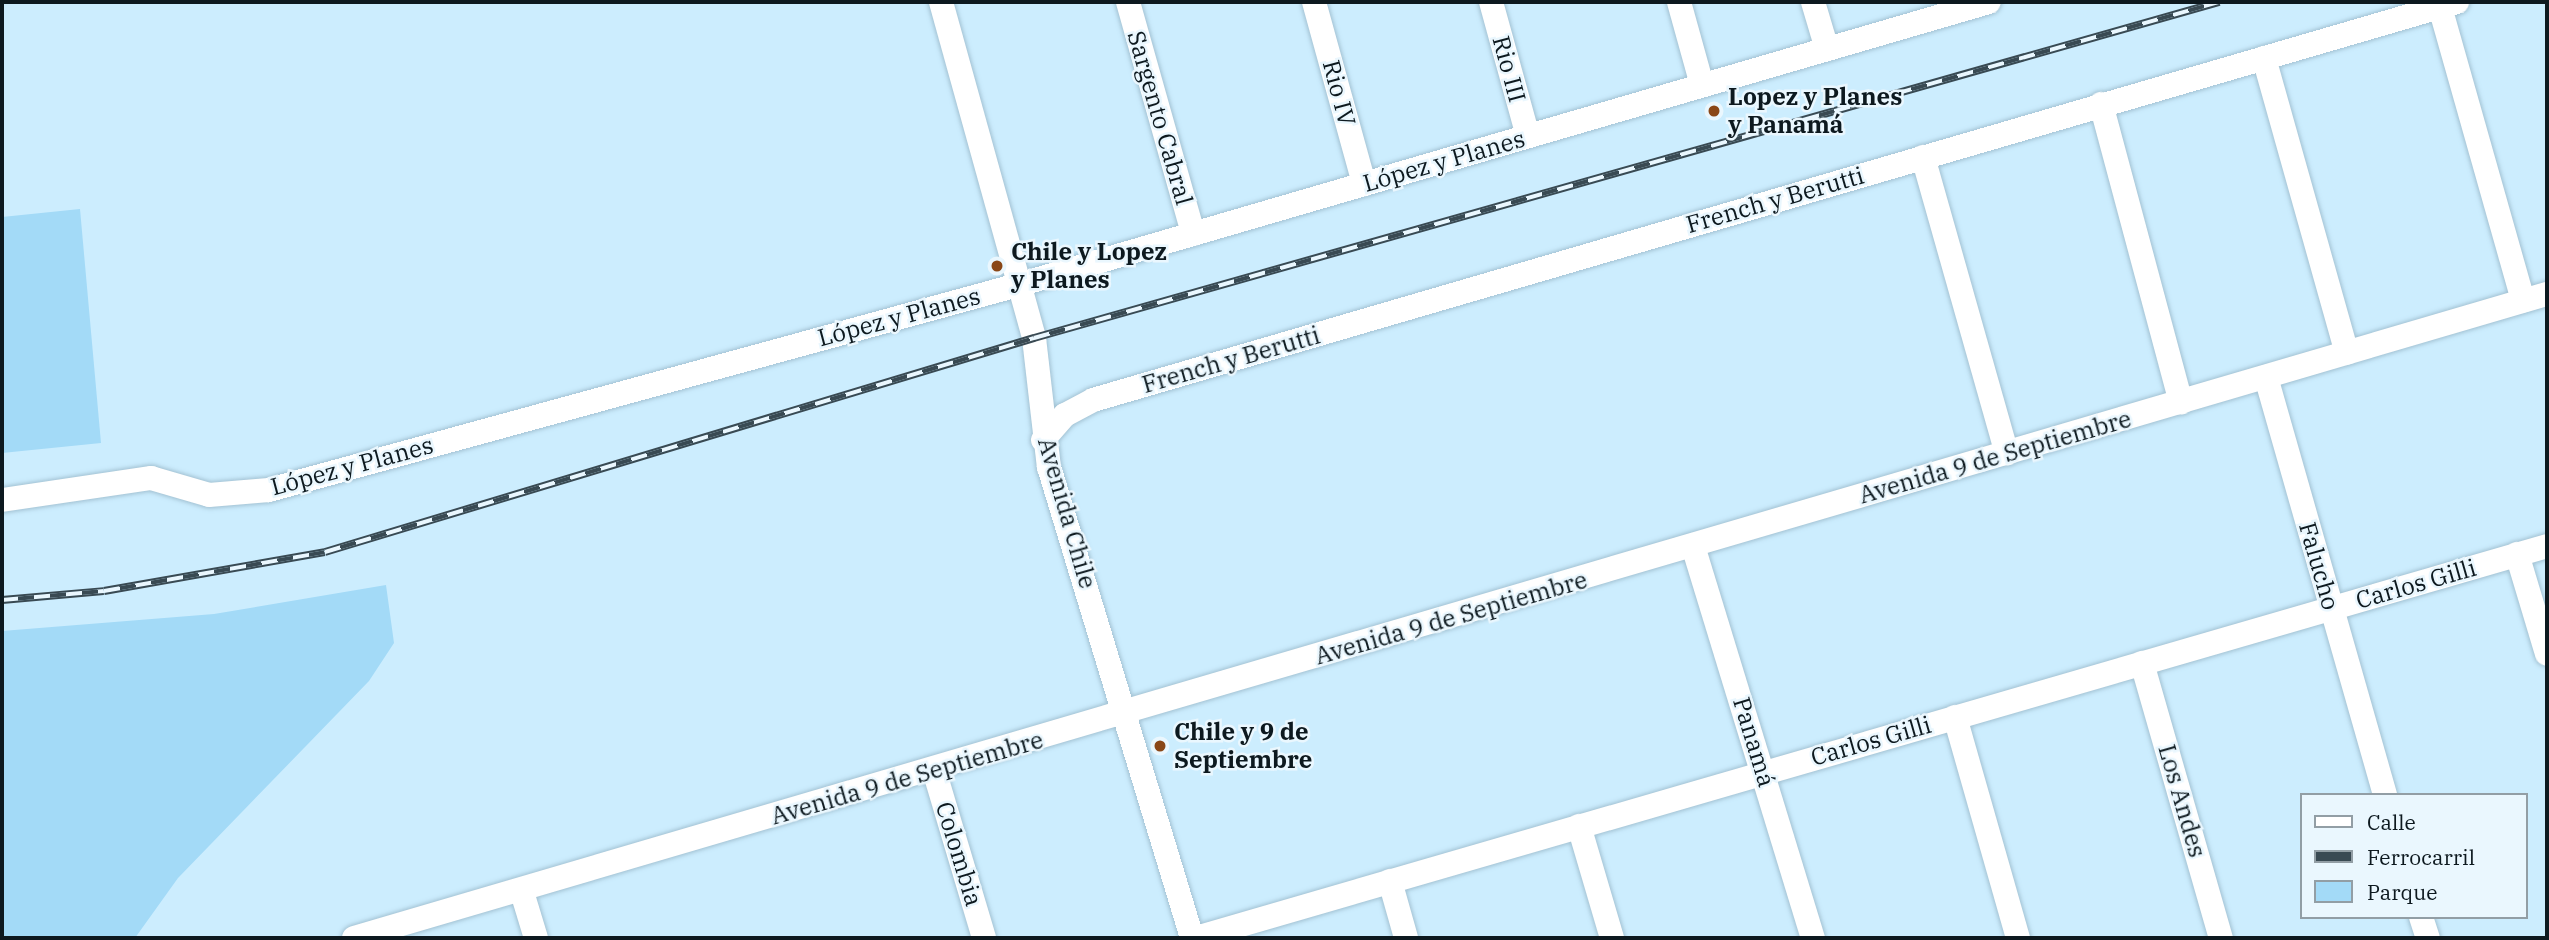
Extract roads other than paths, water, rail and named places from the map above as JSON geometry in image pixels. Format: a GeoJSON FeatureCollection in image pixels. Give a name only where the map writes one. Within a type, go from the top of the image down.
{"type":"FeatureCollection","features":[{"type":"Feature","properties":{"kind":"street","name":"Avenida Chile"},"geometry":{"type":"LineString","coordinates":[[941,2],[1018,285],[1041,387],[1043,440],[1128,713],[1194,938]]}},
{"type":"Feature","properties":{"kind":"street","name":"Sargento Cabral"},"geometry":{"type":"LineString","coordinates":[[1128,2],[1193,234]]}},
{"type":"Feature","properties":{"kind":"street","name":"Rio IV"},"geometry":{"type":"LineString","coordinates":[[1314,2],[1364,184]]}},
{"type":"Feature","properties":{"kind":"street","name":"Rio III"},"geometry":{"type":"LineString","coordinates":[[1491,2],[1528,136]]}},
{"type":"Feature","properties":{"kind":"street"},"geometry":{"type":"LineString","coordinates":[[1679,2],[1702,85]]}},
{"type":"Feature","properties":{"kind":"street"},"geometry":{"type":"LineString","coordinates":[[1813,2],[1827,49]]}},
{"type":"Feature","properties":{"kind":"street","name":"López y Planes"},"geometry":{"type":"LineString","coordinates":[[2,500],[151,478],[208,495],[269,490],[1018,285],[1990,2]]}},
{"type":"Feature","properties":{"kind":"street"},"geometry":{"type":"LineString","coordinates":[[2449,4],[2523,302]]}},
{"type":"Feature","properties":{"kind":"street","name":"French y Berutti"},"geometry":{"type":"LineString","coordinates":[[1043,440],[1065,415],[1093,400],[2449,4]]}},
{"type":"Feature","properties":{"kind":"street"},"geometry":{"type":"LineString","coordinates":[[2264,58],[2347,353]]}},
{"type":"Feature","properties":{"kind":"street"},"geometry":{"type":"LineString","coordinates":[[2101,104],[2181,402]]}},
{"type":"Feature","properties":{"kind":"street"},"geometry":{"type":"LineString","coordinates":[[1923,157],[2007,453]]}},
{"type":"Feature","properties":{"kind":"street","name":"Avenida 9 de Septiembre"},"geometry":{"type":"LineString","coordinates":[[354,938],[522,892],[2547,294]]}},
{"type":"Feature","properties":{"kind":"street","name":"Falucho"},"geometry":{"type":"LineString","coordinates":[[2266,377],[2384,793]]}},
{"type":"Feature","properties":{"kind":"street"},"geometry":{"type":"LineString","coordinates":[[1041,387],[1093,400]]}},
{"type":"Feature","properties":{"kind":"street","name":"Panamá"},"geometry":{"type":"LineString","coordinates":[[1693,546],[1813,938]]}},
{"type":"Feature","properties":{"kind":"street","name":"Carlos Gilli"},"geometry":{"type":"LineString","coordinates":[[1194,938],[2547,546]]}},
{"type":"Feature","properties":{"kind":"street"},"geometry":{"type":"LineString","coordinates":[[2517,554],[2547,654]]}},
{"type":"Feature","properties":{"kind":"street","name":"Los Andes"},"geometry":{"type":"LineString","coordinates":[[2142,663],[2221,938]]}},
{"type":"Feature","properties":{"kind":"street"},"geometry":{"type":"LineString","coordinates":[[1955,716],[2018,938]]}},
{"type":"Feature","properties":{"kind":"street","name":"Colombia"},"geometry":{"type":"LineString","coordinates":[[934,770],[984,938]]}},
{"type":"Feature","properties":{"kind":"street"},"geometry":{"type":"LineString","coordinates":[[1579,826],[1612,938]]}},
{"type":"Feature","properties":{"kind":"street"},"geometry":{"type":"LineString","coordinates":[[1390,881],[1406,938]]}},
{"type":"Feature","properties":{"kind":"street"},"geometry":{"type":"LineString","coordinates":[[522,892],[536,938]]}},
{"type":"Feature","properties":{"kind":"street"},"geometry":{"type":"LineString","coordinates":[[2422,919],[2428,938]]}},
{"type":"Feature","properties":{"kind":"railway"},"geometry":{"type":"LineString","coordinates":[[2,600],[104,591],[325,552],[1034,338],[2219,2]]}},
{"type":"Feature","properties":{"kind":"place","name":"Lopez y Planes y Panamá"},"geometry":{"type":"Point","coordinates":[1714,111]}},
{"type":"Feature","properties":{"kind":"place","name":"Chile y Lopez y Planes"},"geometry":{"type":"Point","coordinates":[997,266]}},
{"type":"Feature","properties":{"kind":"place","name":"Chile y 9 de Septiembre"},"geometry":{"type":"Point","coordinates":[1160,746]}}]}
